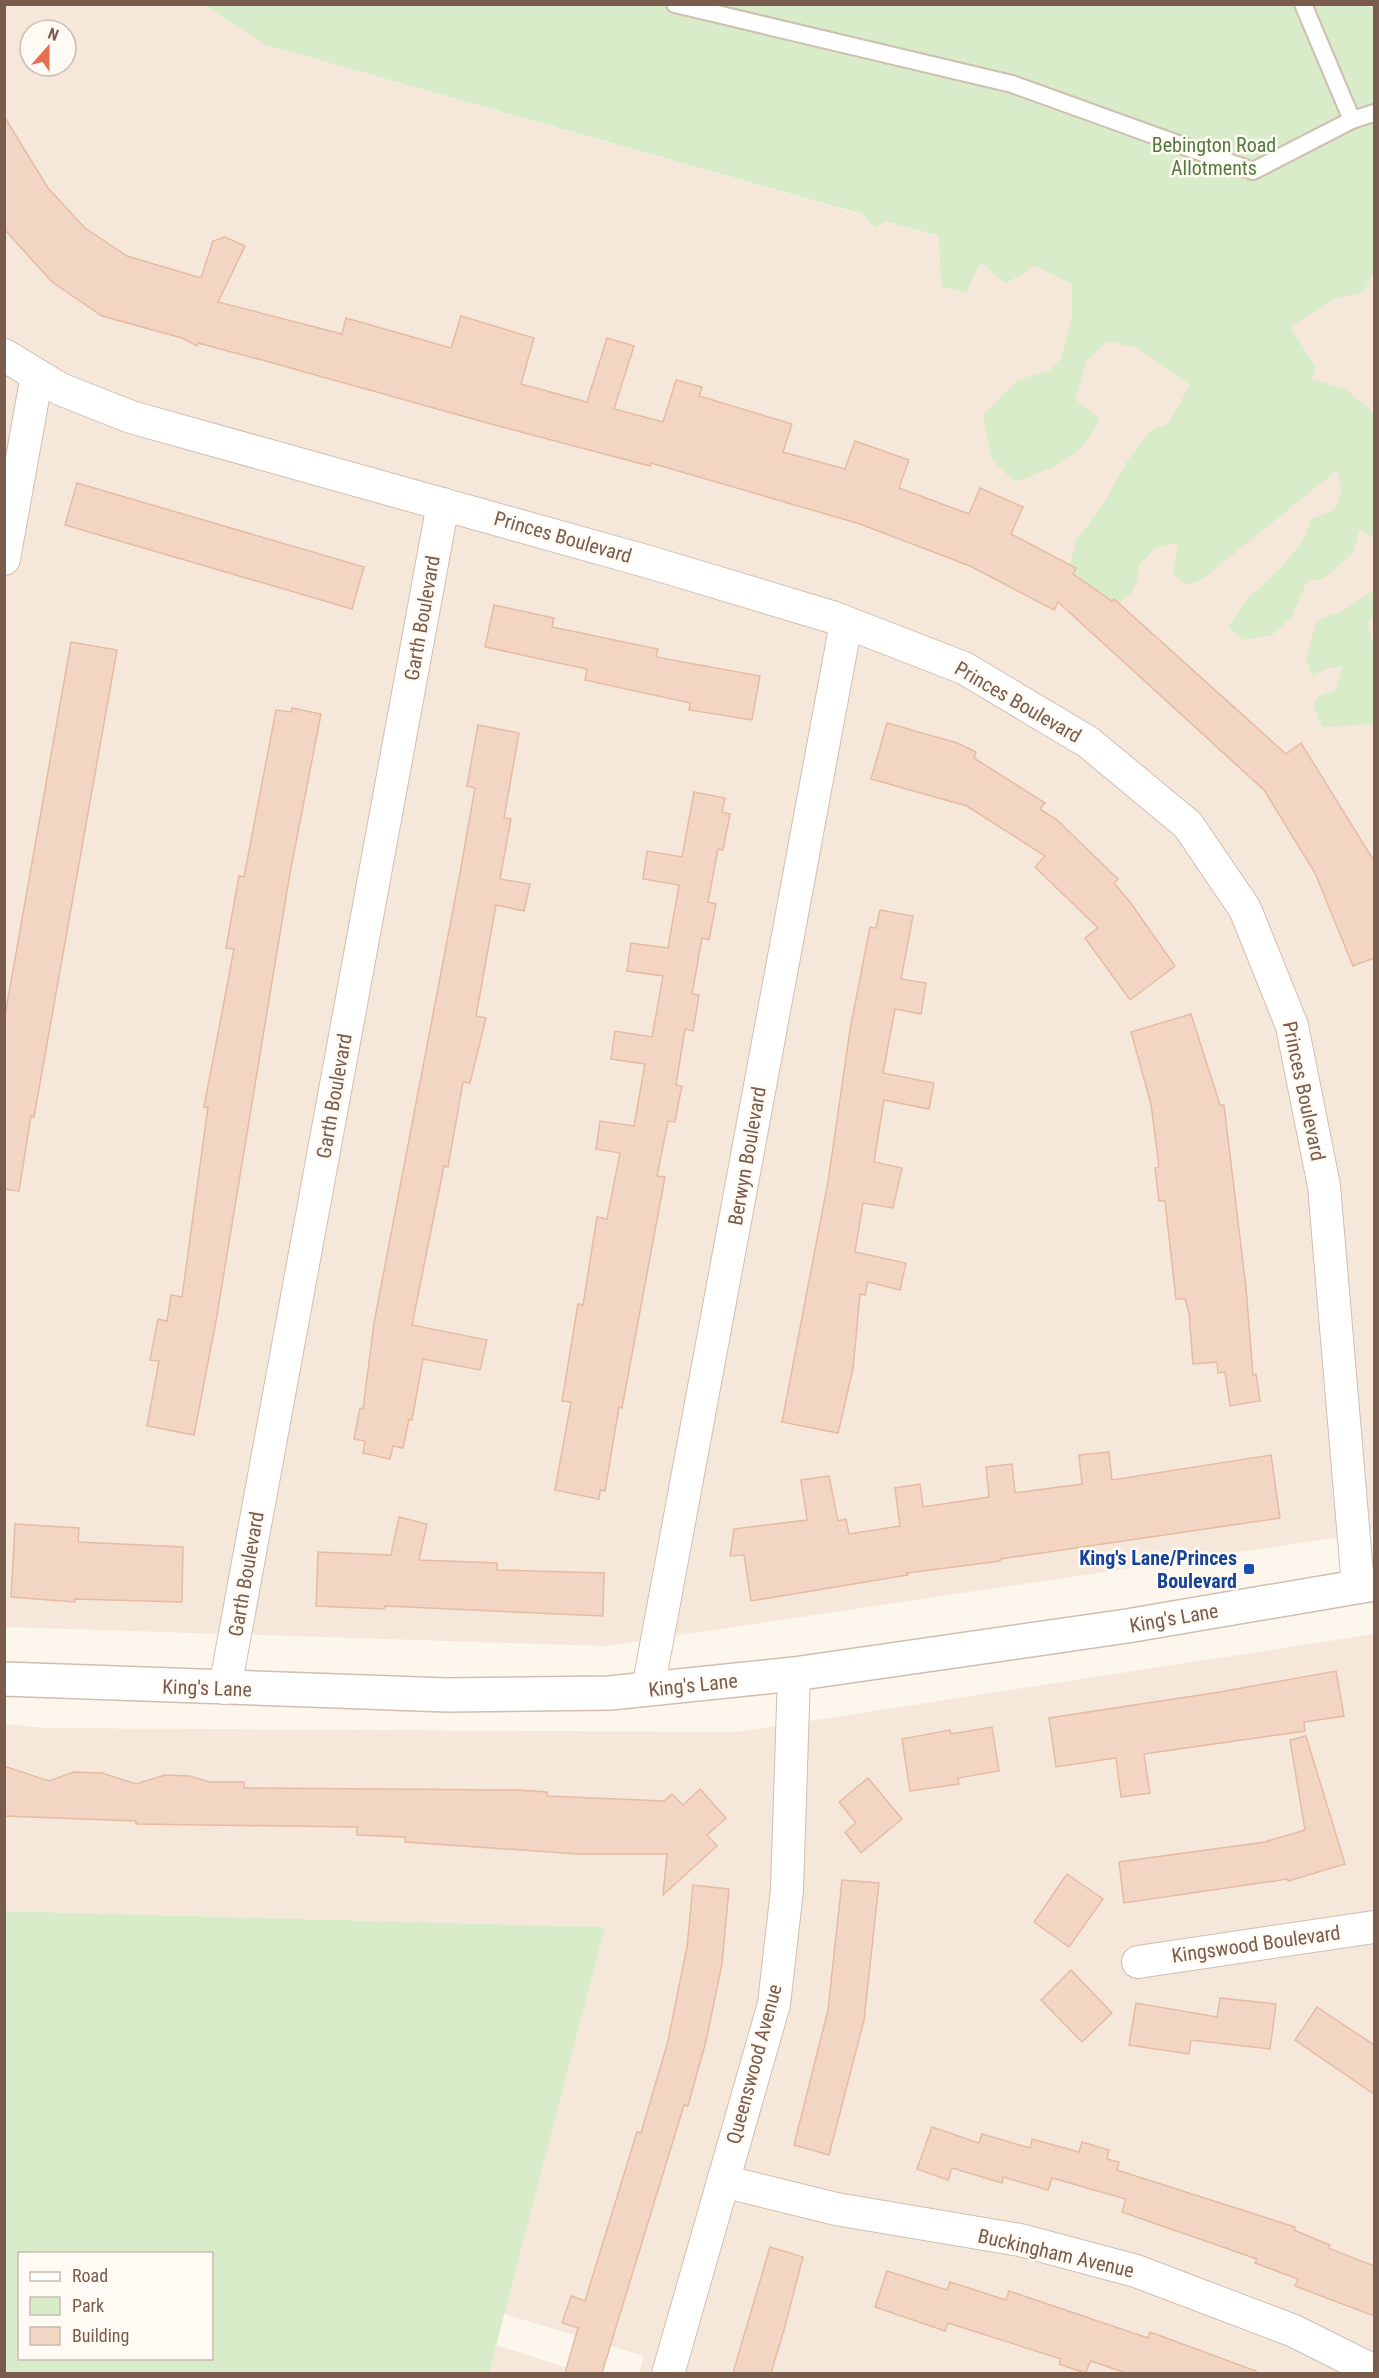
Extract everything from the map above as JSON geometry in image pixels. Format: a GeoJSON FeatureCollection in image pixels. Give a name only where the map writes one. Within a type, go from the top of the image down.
{"type":"FeatureCollection","features":[{"type":"Feature","properties":{"kind":"street","name":"Princes Boulevard"},"geometry":{"type":"LineString","coordinates":[[4,355],[60,389],[131,417],[650,562],[846,623],[964,668],[1088,742],[1188,825],[1245,909],[1292,1026],[1324,1186],[1366,1585]]}},
{"type":"Feature","properties":{"kind":"street"},"geometry":{"type":"LineString","coordinates":[[4,559],[37,375]]}},
{"type":"Feature","properties":{"kind":"street","name":"Garth Boulevard"},"geometry":{"type":"LineString","coordinates":[[225,1688],[443,504]]}},
{"type":"Feature","properties":{"kind":"street","name":"Berwyn Boulevard"},"geometry":{"type":"LineString","coordinates":[[648,1689],[846,623]]}},
{"type":"Feature","properties":{"kind":"street","name":"King's Lane"},"geometry":{"type":"LineString","coordinates":[[4,1679],[447,1695],[610,1693],[794,1674],[1127,1626],[1366,1585]]}},
{"type":"Feature","properties":{"kind":"street","name":"Queenswood Avenue"},"geometry":{"type":"LineString","coordinates":[[668,2373],[774,2004],[787,1890],[794,1674]]}},
{"type":"Feature","properties":{"kind":"street","name":"Kingswood Boulevard"},"geometry":{"type":"LineString","coordinates":[[1138,1962],[1374,1927]]}},
{"type":"Feature","properties":{"kind":"street","name":"Buckingham Avenue"},"geometry":{"type":"LineString","coordinates":[[723,2181],[836,2209],[1020,2240],[1136,2271],[1294,2331],[1374,2371]]}},
{"type":"Feature","properties":{"kind":"lane"},"geometry":{"type":"LineString","coordinates":[[675,4],[1012,84],[1253,171],[1352,120],[1374,113]]}},
{"type":"Feature","properties":{"kind":"lane"},"geometry":{"type":"LineString","coordinates":[[1303,4],[1352,120]]}},
{"type":"Feature","properties":{"kind":"shaded area"},"geometry":{"type":"Polygon","coordinates":[[[5,5],[203,5],[266,45],[1226,318],[1374,257],[1374,1532],[606,1646],[5,1627],[5,5]]]}},
{"type":"Feature","properties":{"kind":"shaded area"},"geometry":{"type":"Polygon","coordinates":[[[1374,1634],[1374,2373],[639,2373],[644,2356],[504,2314],[605,1927],[5,1911],[4,1724],[47,1728],[737,1732],[1374,1634]]]}},
{"type":"Feature","properties":{"kind":"shaded area"},"geometry":{"type":"Polygon","coordinates":[[[496,2345],[577,2371],[582,2367],[604,2373],[489,2374],[496,2345]]]}},
{"type":"Feature","properties":{"kind":"green space","name":"Bebington Road Allotments"},"geometry":{"type":"Polygon","coordinates":[[[203,5],[1374,5],[1374,270],[1364,292],[1335,299],[1290,327],[1316,367],[1311,379],[1347,390],[1374,413],[1374,537],[1359,530],[1354,552],[1323,579],[1307,581],[1292,617],[1272,635],[1243,640],[1228,627],[1247,599],[1280,569],[1303,540],[1311,519],[1334,510],[1342,490],[1337,470],[1204,578],[1187,585],[1173,574],[1178,542],[1155,549],[1139,565],[1133,591],[1100,614],[1069,569],[1076,541],[1105,501],[1127,461],[1151,430],[1168,424],[1190,385],[1137,348],[1108,341],[1087,360],[1075,399],[1099,418],[1094,431],[1077,451],[1066,459],[1015,482],[992,460],[983,415],[1017,380],[1050,370],[1061,358],[1072,317],[1072,284],[1035,266],[1005,284],[981,262],[966,292],[941,286],[939,236],[885,221],[875,228],[862,214],[266,45],[203,5]]]}},
{"type":"Feature","properties":{"kind":"green space"},"geometry":{"type":"Polygon","coordinates":[[[1374,590],[1374,615],[1367,624],[1374,646],[1374,724],[1322,727],[1313,704],[1321,695],[1336,690],[1343,667],[1328,668],[1312,677],[1306,658],[1317,620],[1341,612],[1374,590]]]}},
{"type":"Feature","properties":{"kind":"green space"},"geometry":{"type":"Polygon","coordinates":[[[4,1911],[605,1927],[489,2373],[5,2373],[4,1911]]]}},
{"type":"Feature","properties":{"kind":"building"},"geometry":{"type":"Polygon","coordinates":[[[4,116],[48,188],[85,228],[127,256],[201,278],[213,241],[225,237],[245,246],[218,302],[342,334],[346,318],[451,348],[461,316],[534,338],[521,384],[587,402],[607,338],[634,346],[614,409],[663,422],[676,380],[702,387],[699,396],[792,424],[783,452],[845,469],[855,441],[909,460],[899,488],[969,514],[980,488],[1023,507],[1011,534],[1076,568],[1073,574],[1112,601],[1114,599],[1286,754],[1301,743],[1374,861],[1374,958],[1353,966],[1315,873],[1264,790],[1058,602],[1054,610],[970,566],[860,524],[651,463],[650,466],[491,424],[198,343],[197,346],[182,338],[102,316],[52,282],[4,229],[4,116]]]}},
{"type":"Feature","properties":{"kind":"building"},"geometry":{"type":"Polygon","coordinates":[[[77,483],[364,567],[352,609],[65,525],[77,483]]]}},
{"type":"Feature","properties":{"kind":"building"},"geometry":{"type":"Polygon","coordinates":[[[494,605],[554,618],[552,627],[658,649],[656,657],[760,676],[752,720],[689,710],[690,703],[585,680],[587,669],[485,647],[494,605]]]}},
{"type":"Feature","properties":{"kind":"building"},"geometry":{"type":"Polygon","coordinates":[[[71,642],[117,650],[19,1191],[4,1189],[4,1021],[71,642]]]}},
{"type":"Feature","properties":{"kind":"building"},"geometry":{"type":"Polygon","coordinates":[[[292,708],[321,714],[290,873],[216,1321],[194,1435],[147,1426],[159,1361],[150,1360],[158,1319],[167,1321],[171,1295],[182,1297],[208,1107],[204,1107],[234,949],[226,948],[239,876],[244,877],[276,710],[291,712],[292,708]]]}},
{"type":"Feature","properties":{"kind":"building"},"geometry":{"type":"Polygon","coordinates":[[[887,723],[957,743],[976,752],[974,758],[1045,803],[1040,809],[1057,820],[1118,879],[1114,883],[1175,966],[1130,1000],[1085,938],[1098,928],[1035,867],[1045,856],[967,806],[871,779],[887,723]]]}},
{"type":"Feature","properties":{"kind":"building"},"geometry":{"type":"Polygon","coordinates":[[[478,725],[519,733],[504,818],[511,819],[500,879],[530,884],[524,911],[496,905],[476,1016],[486,1018],[470,1083],[463,1082],[448,1167],[444,1166],[412,1325],[487,1340],[480,1370],[423,1359],[412,1420],[409,1419],[403,1448],[393,1446],[390,1459],[363,1453],[365,1441],[354,1439],[360,1408],[363,1409],[374,1323],[475,788],[467,786],[478,725]]]}},
{"type":"Feature","properties":{"kind":"building"},"geometry":{"type":"Polygon","coordinates":[[[694,792],[725,798],[722,812],[730,814],[723,850],[718,849],[708,902],[716,904],[709,940],[702,938],[692,994],[699,995],[693,1031],[685,1029],[676,1085],[682,1086],[675,1122],[668,1121],[657,1176],[665,1177],[622,1408],[619,1407],[605,1491],[600,1490],[599,1499],[555,1490],[571,1402],[562,1401],[578,1304],[583,1305],[597,1217],[607,1219],[620,1153],[596,1149],[600,1121],[634,1126],[645,1064],[611,1059],[615,1031],[652,1037],[663,976],[627,971],[631,943],[668,948],[679,885],[643,879],[647,851],[682,857],[694,792]]]}},
{"type":"Feature","properties":{"kind":"building"},"geometry":{"type":"Polygon","coordinates":[[[880,910],[913,916],[901,979],[926,983],[921,1014],[895,1009],[883,1073],[934,1083],[929,1109],[884,1100],[874,1162],[902,1168],[893,1208],[863,1203],[855,1252],[906,1263],[900,1290],[868,1282],[865,1295],[860,1294],[853,1369],[838,1433],[782,1422],[828,1182],[850,1030],[870,927],[876,928],[880,910]]]}},
{"type":"Feature","properties":{"kind":"building"},"geometry":{"type":"Polygon","coordinates":[[[1191,1014],[1220,1105],[1224,1105],[1246,1288],[1253,1375],[1256,1374],[1260,1401],[1230,1406],[1225,1372],[1218,1373],[1217,1362],[1193,1364],[1189,1313],[1185,1299],[1176,1299],[1165,1201],[1159,1201],[1155,1168],[1159,1167],[1151,1104],[1131,1032],[1191,1014]]]}},
{"type":"Feature","properties":{"kind":"building"},"geometry":{"type":"Polygon","coordinates":[[[1109,1452],[1112,1480],[1271,1455],[1280,1518],[907,1573],[908,1575],[751,1601],[744,1555],[730,1556],[734,1529],[807,1520],[801,1480],[829,1476],[838,1521],[846,1519],[849,1534],[900,1526],[895,1488],[920,1484],[923,1507],[989,1497],[986,1467],[1012,1464],[1015,1493],[1082,1484],[1079,1455],[1109,1452]]]}},
{"type":"Feature","properties":{"kind":"building"},"geometry":{"type":"Polygon","coordinates":[[[399,1517],[427,1524],[419,1560],[497,1563],[497,1570],[604,1573],[603,1616],[385,1606],[384,1609],[316,1606],[318,1552],[391,1555],[399,1517]]]}},
{"type":"Feature","properties":{"kind":"building"},"geometry":{"type":"Polygon","coordinates":[[[15,1524],[79,1528],[78,1542],[183,1547],[182,1602],[75,1599],[75,1602],[11,1597],[15,1524]]]}},
{"type":"Feature","properties":{"kind":"building"},"geometry":{"type":"Polygon","coordinates":[[[1336,1671],[1344,1716],[1304,1722],[1305,1731],[1144,1754],[1150,1793],[1121,1797],[1116,1758],[1056,1767],[1049,1718],[1220,1692],[1336,1671]]]}},
{"type":"Feature","properties":{"kind":"building"},"geometry":{"type":"Polygon","coordinates":[[[992,1727],[999,1771],[958,1778],[959,1784],[910,1791],[902,1739],[950,1730],[951,1734],[992,1727]]]}},
{"type":"Feature","properties":{"kind":"building"},"geometry":{"type":"Polygon","coordinates":[[[1306,1736],[1345,1864],[1288,1881],[1288,1879],[1124,1903],[1119,1862],[1265,1842],[1305,1830],[1290,1740],[1306,1736]]]}},
{"type":"Feature","properties":{"kind":"building"},"geometry":{"type":"Polygon","coordinates":[[[4,1766],[49,1781],[74,1772],[102,1773],[136,1784],[165,1775],[190,1776],[209,1782],[244,1782],[244,1788],[518,1790],[547,1792],[547,1796],[664,1801],[672,1794],[683,1805],[700,1789],[726,1818],[707,1835],[717,1846],[663,1895],[667,1854],[579,1854],[405,1842],[405,1837],[357,1835],[357,1827],[136,1824],[136,1821],[4,1816],[4,1766]]]}},
{"type":"Feature","properties":{"kind":"building"},"geometry":{"type":"Polygon","coordinates":[[[868,1778],[902,1819],[861,1853],[845,1832],[856,1823],[839,1802],[868,1778]]]}},
{"type":"Feature","properties":{"kind":"building"},"geometry":{"type":"Polygon","coordinates":[[[1067,1874],[1103,1899],[1069,1947],[1034,1922],[1067,1874]]]}},
{"type":"Feature","properties":{"kind":"building"},"geometry":{"type":"Polygon","coordinates":[[[842,1880],[879,1883],[864,2020],[829,2155],[794,2145],[828,2010],[842,1880]]]}},
{"type":"Feature","properties":{"kind":"building"},"geometry":{"type":"Polygon","coordinates":[[[693,1885],[729,1889],[722,1964],[706,2041],[688,2106],[684,2105],[602,2373],[565,2373],[578,2328],[562,2323],[571,2296],[585,2301],[637,2132],[641,2133],[668,2041],[687,1947],[693,1885]]]}},
{"type":"Feature","properties":{"kind":"building"},"geometry":{"type":"Polygon","coordinates":[[[1071,1970],[1112,2013],[1082,2042],[1041,2000],[1071,1970]]]}},
{"type":"Feature","properties":{"kind":"building"},"geometry":{"type":"Polygon","coordinates":[[[1220,1998],[1276,2004],[1270,2049],[1191,2040],[1189,2054],[1129,2045],[1136,2003],[1217,2017],[1220,1998]]]}},
{"type":"Feature","properties":{"kind":"building"},"geometry":{"type":"Polygon","coordinates":[[[1317,2007],[1374,2045],[1374,2094],[1295,2040],[1317,2007]]]}},
{"type":"Feature","properties":{"kind":"building"},"geometry":{"type":"Polygon","coordinates":[[[932,2127],[979,2143],[982,2134],[1030,2148],[1032,2139],[1079,2152],[1082,2142],[1109,2150],[1107,2159],[1119,2162],[1117,2170],[1295,2227],[1294,2230],[1330,2245],[1328,2248],[1374,2266],[1374,2316],[1295,2286],[1298,2279],[1255,2263],[1257,2259],[1122,2212],[1126,2199],[1052,2178],[1048,2190],[1003,2177],[1002,2183],[952,2168],[948,2180],[917,2169],[932,2127]]]}},
{"type":"Feature","properties":{"kind":"building"},"geometry":{"type":"Polygon","coordinates":[[[770,2247],[803,2257],[784,2330],[771,2373],[733,2373],[770,2247]]]}},
{"type":"Feature","properties":{"kind":"building"},"geometry":{"type":"Polygon","coordinates":[[[887,2271],[947,2290],[950,2282],[1006,2300],[1009,2291],[1148,2338],[1150,2332],[1256,2371],[1256,2373],[1126,2373],[1091,2361],[1085,2373],[1059,2364],[1061,2359],[948,2323],[945,2331],[875,2307],[887,2271]]]}},
{"type":"Feature","properties":{"kind":"place","name":"King's Lane/Princes Boulevard"},"geometry":{"type":"Point","coordinates":[1249,1569]}}]}
